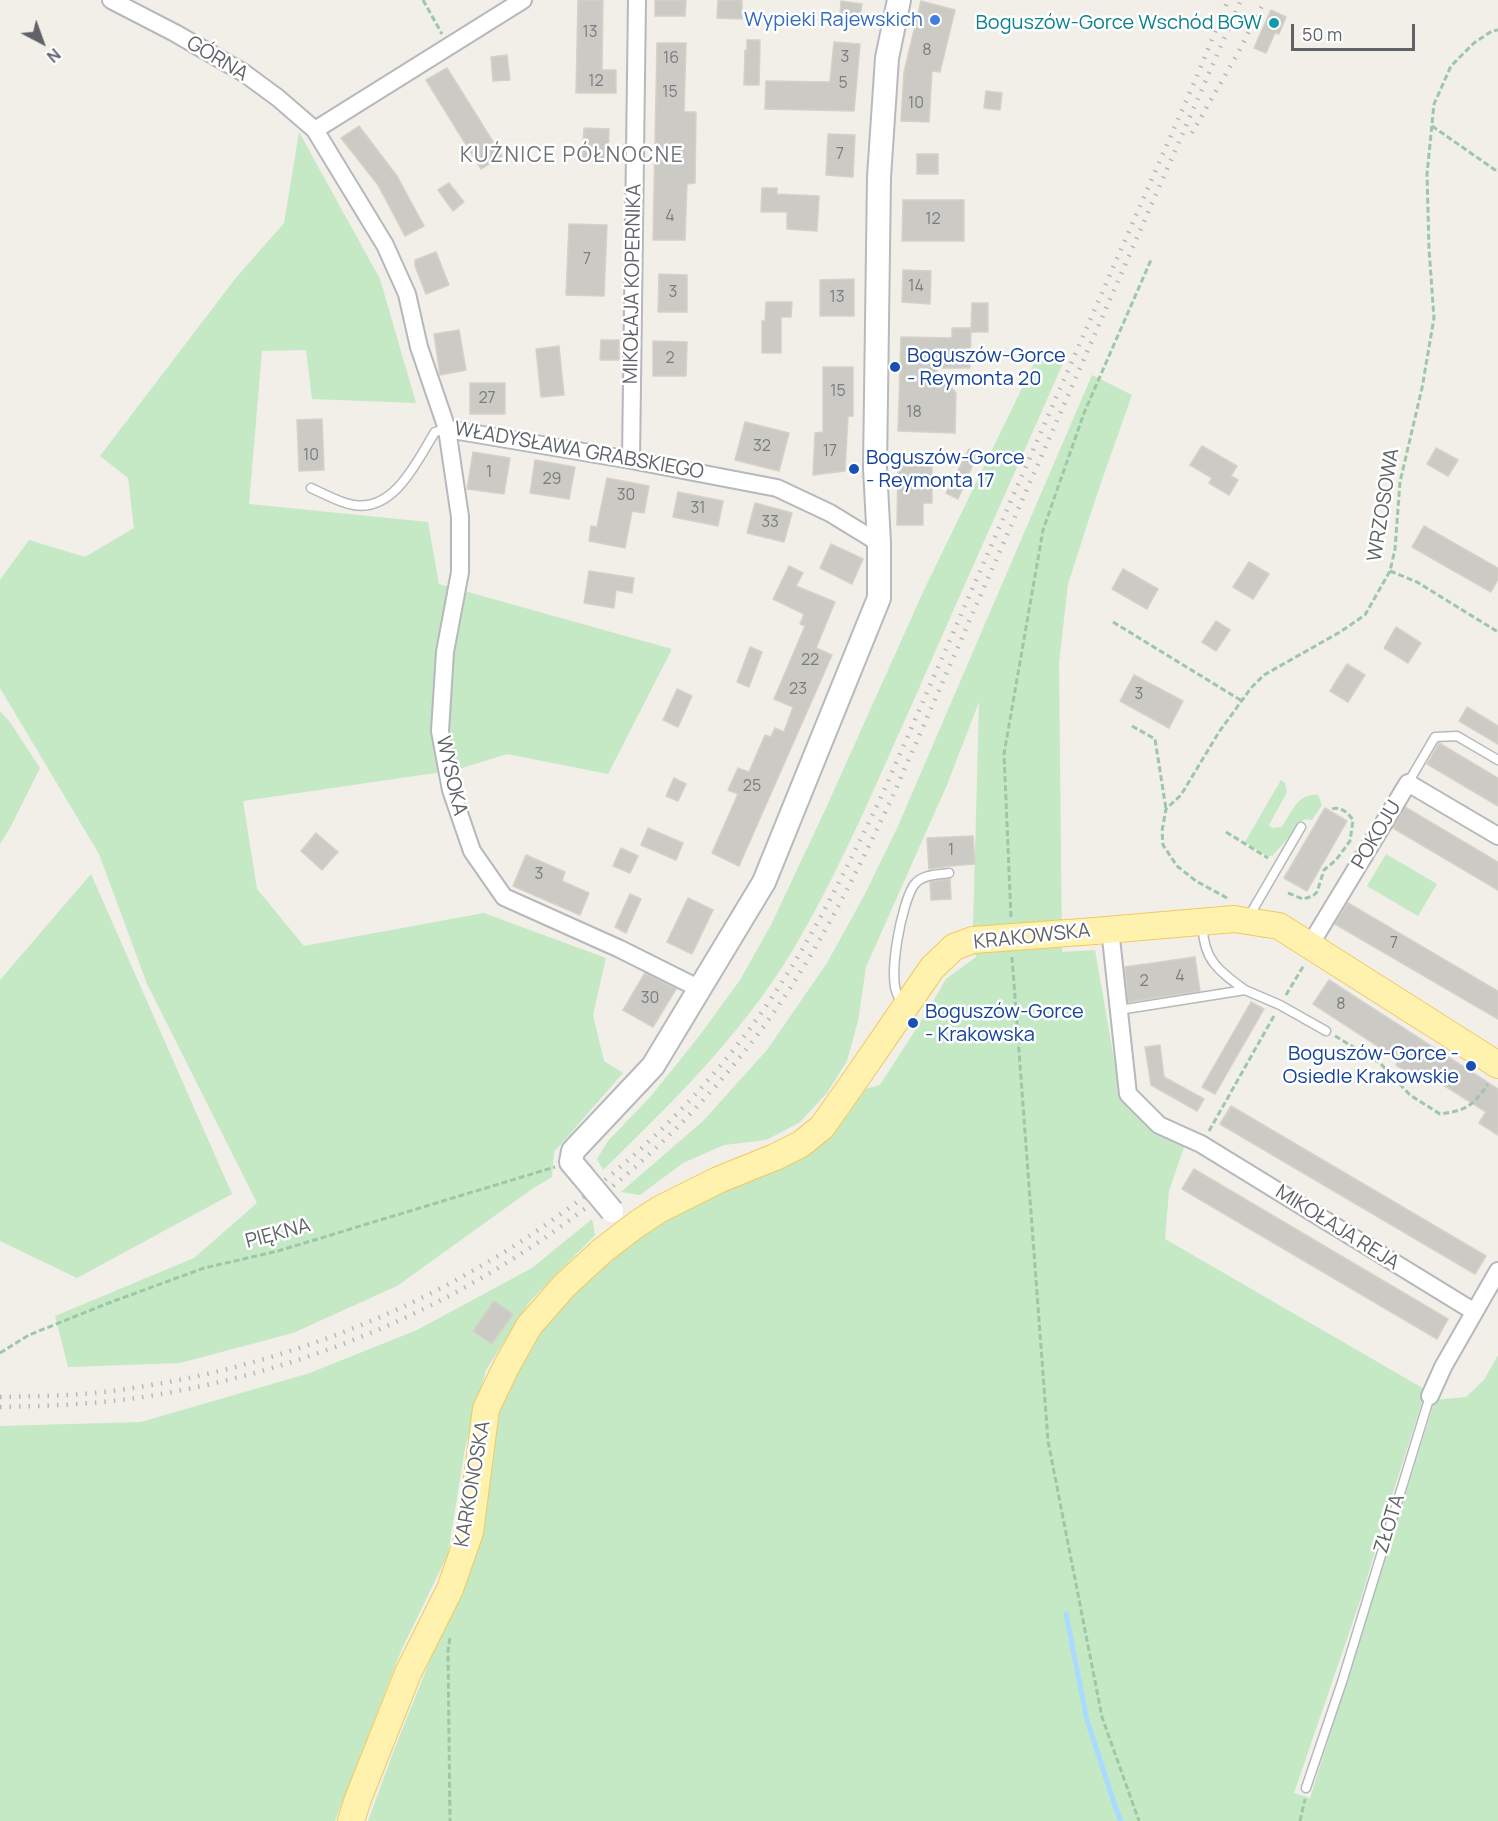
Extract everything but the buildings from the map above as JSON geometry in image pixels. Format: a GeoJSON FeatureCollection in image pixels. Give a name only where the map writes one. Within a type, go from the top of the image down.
{"type":"FeatureCollection","features":[{"type":"Feature","properties":{"kind":"main road","name":"KRAKOWSKA"},"geometry":{"type":"LineString","coordinates":[[617,1228],[801,1144],[822,1127],[932,968],[954,947],[973,940],[1203,921],[1240,920],[1279,926],[1313,947],[1494,1073]]}},
{"type":"Feature","properties":{"kind":"main road","name":"KARKONOSKA"},"geometry":{"type":"LineString","coordinates":[[351,1821],[408,1673],[450,1589],[470,1532],[486,1409],[529,1326],[617,1228]]}},
{"type":"Feature","properties":{"kind":"street"},"geometry":{"type":"LineString","coordinates":[[315,130],[523,0]]}},
{"type":"Feature","properties":{"kind":"street","name":"MIKOŁAJA KOPERNIKA"},"geometry":{"type":"LineString","coordinates":[[631,460],[637,0]]}},
{"type":"Feature","properties":{"kind":"street"},"geometry":{"type":"LineString","coordinates":[[617,1228],[576,1168],[573,1151],[653,1066],[764,882],[879,597],[875,468],[879,177],[887,58],[899,0]]}},
{"type":"Feature","properties":{"kind":"street","name":"GÓRNA"},"geometry":{"type":"LineString","coordinates":[[115,1],[244,73],[315,130]]}},
{"type":"Feature","properties":{"kind":"street","name":"WŁADYSŁAWA GRABSKIEGO"},"geometry":{"type":"LineString","coordinates":[[315,130],[385,245],[406,294],[419,347],[447,429],[631,460],[777,488],[830,513],[879,543]]}},
{"type":"Feature","properties":{"kind":"street","name":"WYSOKA"},"geometry":{"type":"LineString","coordinates":[[447,429],[460,517],[460,573],[445,652],[440,731],[451,790],[472,851],[504,897],[620,949],[700,989]]}},
{"type":"Feature","properties":{"kind":"street","name":"POKOJU"},"geometry":{"type":"LineString","coordinates":[[1313,947],[1408,783],[1498,836]]}},
{"type":"Feature","properties":{"kind":"street","name":"MIKOŁAJA REJA"},"geometry":{"type":"LineString","coordinates":[[1102,930],[1119,1010],[1128,1094],[1159,1125],[1201,1144],[1473,1311]]}},
{"type":"Feature","properties":{"kind":"street","name":"ZŁOTA"},"geometry":{"type":"LineString","coordinates":[[1430,1396],[1473,1311],[1498,1271]]}},
{"type":"Feature","properties":{"kind":"lane"},"geometry":{"type":"LineString","coordinates":[[311,488],[338,501],[356,506],[375,504],[391,495],[408,478],[435,432],[447,429]]}},
{"type":"Feature","properties":{"kind":"lane"},"geometry":{"type":"LineString","coordinates":[[1408,783],[1435,738],[1457,736],[1498,760]]}},
{"type":"Feature","properties":{"kind":"lane"},"geometry":{"type":"LineString","coordinates":[[1240,920],[1301,827]]}},
{"type":"Feature","properties":{"kind":"lane"},"geometry":{"type":"LineString","coordinates":[[907,1004],[898,996],[895,983],[897,941],[904,909],[914,884],[924,876],[949,873]]}},
{"type":"Feature","properties":{"kind":"lane"},"geometry":{"type":"LineString","coordinates":[[1203,921],[1204,945],[1210,959],[1223,974],[1245,990],[1280,1005],[1326,1031]]}},
{"type":"Feature","properties":{"kind":"lane"},"geometry":{"type":"LineString","coordinates":[[1119,1010],[1245,990]]}},
{"type":"Feature","properties":{"kind":"lane","name":"ZŁOTA"},"geometry":{"type":"LineString","coordinates":[[1306,1788],[1342,1682],[1430,1396]]}},
{"type":"Feature","properties":{"kind":"path"},"geometry":{"type":"LineString","coordinates":[[423,0],[449,46]]}},
{"type":"Feature","properties":{"kind":"path","name":"WRZOSOWA"},"geometry":{"type":"LineString","coordinates":[[1166,809],[1181,795],[1219,732],[1264,675],[1340,632],[1365,615],[1390,571],[1395,549],[1400,482],[1422,388],[1434,318],[1427,174],[1434,104],[1451,66],[1474,43],[1492,31],[1498,30]]}},
{"type":"Feature","properties":{"kind":"path"},"geometry":{"type":"LineString","coordinates":[[1432,126],[1498,172]]}},
{"type":"Feature","properties":{"kind":"path"},"geometry":{"type":"LineString","coordinates":[[1011,925],[1004,754],[1043,530],[1084,413],[1150,260]]}},
{"type":"Feature","properties":{"kind":"path"},"geometry":{"type":"LineString","coordinates":[[1390,571],[1417,582],[1498,632]]}},
{"type":"Feature","properties":{"kind":"path"},"geometry":{"type":"LineString","coordinates":[[1113,622],[1242,701]]}},
{"type":"Feature","properties":{"kind":"path"},"geometry":{"type":"LineString","coordinates":[[1132,726],[1155,739],[1166,809],[1162,831],[1163,845],[1177,866],[1196,881],[1235,903],[1240,920]]}},
{"type":"Feature","properties":{"kind":"path"},"geometry":{"type":"LineString","coordinates":[[1288,893],[1303,899],[1313,896],[1317,892],[1324,870],[1350,841],[1353,820],[1342,810],[1332,809]]}},
{"type":"Feature","properties":{"kind":"path"},"geometry":{"type":"LineString","coordinates":[[1226,832],[1269,859],[1273,858],[1280,849],[1287,851]]}},
{"type":"Feature","properties":{"kind":"path"},"geometry":{"type":"LineString","coordinates":[[1201,1144],[1313,947]]}},
{"type":"Feature","properties":{"kind":"path"},"geometry":{"type":"LineString","coordinates":[[1012,948],[1048,1441],[1102,1717],[1139,1821]]}},
{"type":"Feature","properties":{"kind":"path"},"geometry":{"type":"LineString","coordinates":[[1326,1031],[1380,1063],[1410,1095],[1440,1114],[1459,1111],[1475,1102],[1494,1073]]}},
{"type":"Feature","properties":{"kind":"path","name":"PIĘKNA"},"geometry":{"type":"LineString","coordinates":[[0,1353],[29,1335],[204,1268],[278,1251],[576,1168]]}},
{"type":"Feature","properties":{"kind":"path"},"geometry":{"type":"LineString","coordinates":[[1300,1821],[1306,1788]]}},
{"type":"Feature","properties":{"kind":"green space"},"geometry":{"type":"Polygon","coordinates":[[[299,132],[380,279],[416,403],[312,399],[306,350],[262,351],[249,504],[428,522],[439,584],[672,649],[608,774],[507,754],[456,770],[243,801],[257,889],[304,946],[484,913],[606,958],[593,1015],[604,1061],[623,1073],[554,1152],[552,1177],[397,1286],[293,1333],[180,1363],[68,1367],[55,1316],[194,1258],[257,1203],[147,984],[99,854],[0,688],[0,580],[29,540],[85,557],[134,528],[128,478],[100,456],[235,279],[284,223],[299,132]]]}},
{"type":"Feature","properties":{"kind":"green space"},"geometry":{"type":"Polygon","coordinates":[[[1041,349],[1064,361],[870,797],[825,892],[791,953],[728,1040],[680,1094],[603,1170],[597,1159],[608,1141],[651,1096],[700,1035],[740,980],[771,925],[924,590],[1041,349]]]}},
{"type":"Feature","properties":{"kind":"green space"},"geometry":{"type":"Polygon","coordinates":[[[1092,375],[1132,395],[1068,584],[1059,663],[1062,952],[1095,950],[1121,1099],[1156,1131],[1184,1147],[1169,1191],[1165,1239],[1426,1390],[1362,1595],[1294,1793],[1310,1798],[1435,1400],[1466,1397],[1484,1380],[1498,1355],[1498,1821],[368,1821],[455,1598],[496,1413],[515,1373],[540,1332],[585,1280],[663,1215],[818,1146],[848,1115],[861,1090],[880,1085],[946,979],[976,957],[973,927],[979,702],[947,785],[866,967],[858,1021],[847,1061],[827,1093],[799,1123],[766,1140],[724,1145],[683,1163],[640,1195],[621,1192],[703,1121],[767,1050],[827,963],[865,894],[898,826],[1092,375]]]}},
{"type":"Feature","properties":{"kind":"green space"},"geometry":{"type":"Polygon","coordinates":[[[0,711],[10,722],[40,768],[0,844],[0,711]]]}},
{"type":"Feature","properties":{"kind":"green space"},"geometry":{"type":"Polygon","coordinates":[[[1281,780],[1285,783],[1287,792],[1269,825],[1271,828],[1281,827],[1300,800],[1305,797],[1318,795],[1322,805],[1312,820],[1305,819],[1298,823],[1291,835],[1272,856],[1267,856],[1245,842],[1281,780]]]}},
{"type":"Feature","properties":{"kind":"green space"},"geometry":{"type":"Polygon","coordinates":[[[1386,854],[1437,884],[1418,916],[1367,886],[1386,854]]]}},
{"type":"Feature","properties":{"kind":"green space"},"geometry":{"type":"Polygon","coordinates":[[[91,874],[232,1194],[77,1278],[0,1241],[0,980],[91,874]]]}},
{"type":"Feature","properties":{"kind":"green space"},"geometry":{"type":"Polygon","coordinates":[[[592,1219],[595,1235],[530,1301],[486,1370],[465,1448],[448,1554],[401,1651],[335,1821],[0,1821],[0,1426],[141,1422],[310,1373],[417,1330],[532,1268],[592,1219]]]}},
{"type":"Feature","properties":{"kind":"waterway"},"geometry":{"type":"LineString","coordinates":[[1066,1614],[1087,1720],[1121,1821]]}},
{"type":"Feature","properties":{"kind":"railway"},"geometry":{"type":"LineString","coordinates":[[0,1397],[104,1392],[212,1373],[302,1347],[390,1313],[474,1270],[553,1220],[627,1162],[694,1096],[754,1023],[791,969],[868,825],[1197,76],[1228,0]]}},
{"type":"Feature","properties":{"kind":"railway"},"geometry":{"type":"LineString","coordinates":[[0,1407],[116,1401],[244,1376],[330,1349],[414,1314],[493,1271],[568,1221],[638,1164],[703,1100],[761,1030],[780,1003],[832,918],[877,830],[1241,0]]}},
{"type":"Feature","properties":{"kind":"railway"},"geometry":{"type":"LineString","coordinates":[[1192,133],[1265,0]]}},
{"type":"Feature","properties":{"kind":"place","name":"Wypieki Rajewskich"},"geometry":{"type":"Point","coordinates":[935,20]}},
{"type":"Feature","properties":{"kind":"place","name":"Boguszów-Gorce Wschód BGW"},"geometry":{"type":"Point","coordinates":[1274,23]}},
{"type":"Feature","properties":{"kind":"place","name":"Boguszów-Gorce - Reymonta 20"},"geometry":{"type":"Point","coordinates":[895,367]}},
{"type":"Feature","properties":{"kind":"place","name":"Boguszów-Gorce - Reymonta 17"},"geometry":{"type":"Point","coordinates":[854,469]}},
{"type":"Feature","properties":{"kind":"place","name":"Boguszów-Gorce - Krakowska"},"geometry":{"type":"Point","coordinates":[913,1023]}},
{"type":"Feature","properties":{"kind":"place","name":"Boguszów-Gorce - Osiedle Krakowskie"},"geometry":{"type":"Point","coordinates":[1471,1066]}},
{"type":"Feature","properties":{"kind":"district","name":"KUŹNICE PÓŁNOCNE"},"geometry":{"type":"Point","coordinates":[572,156]}}]}
